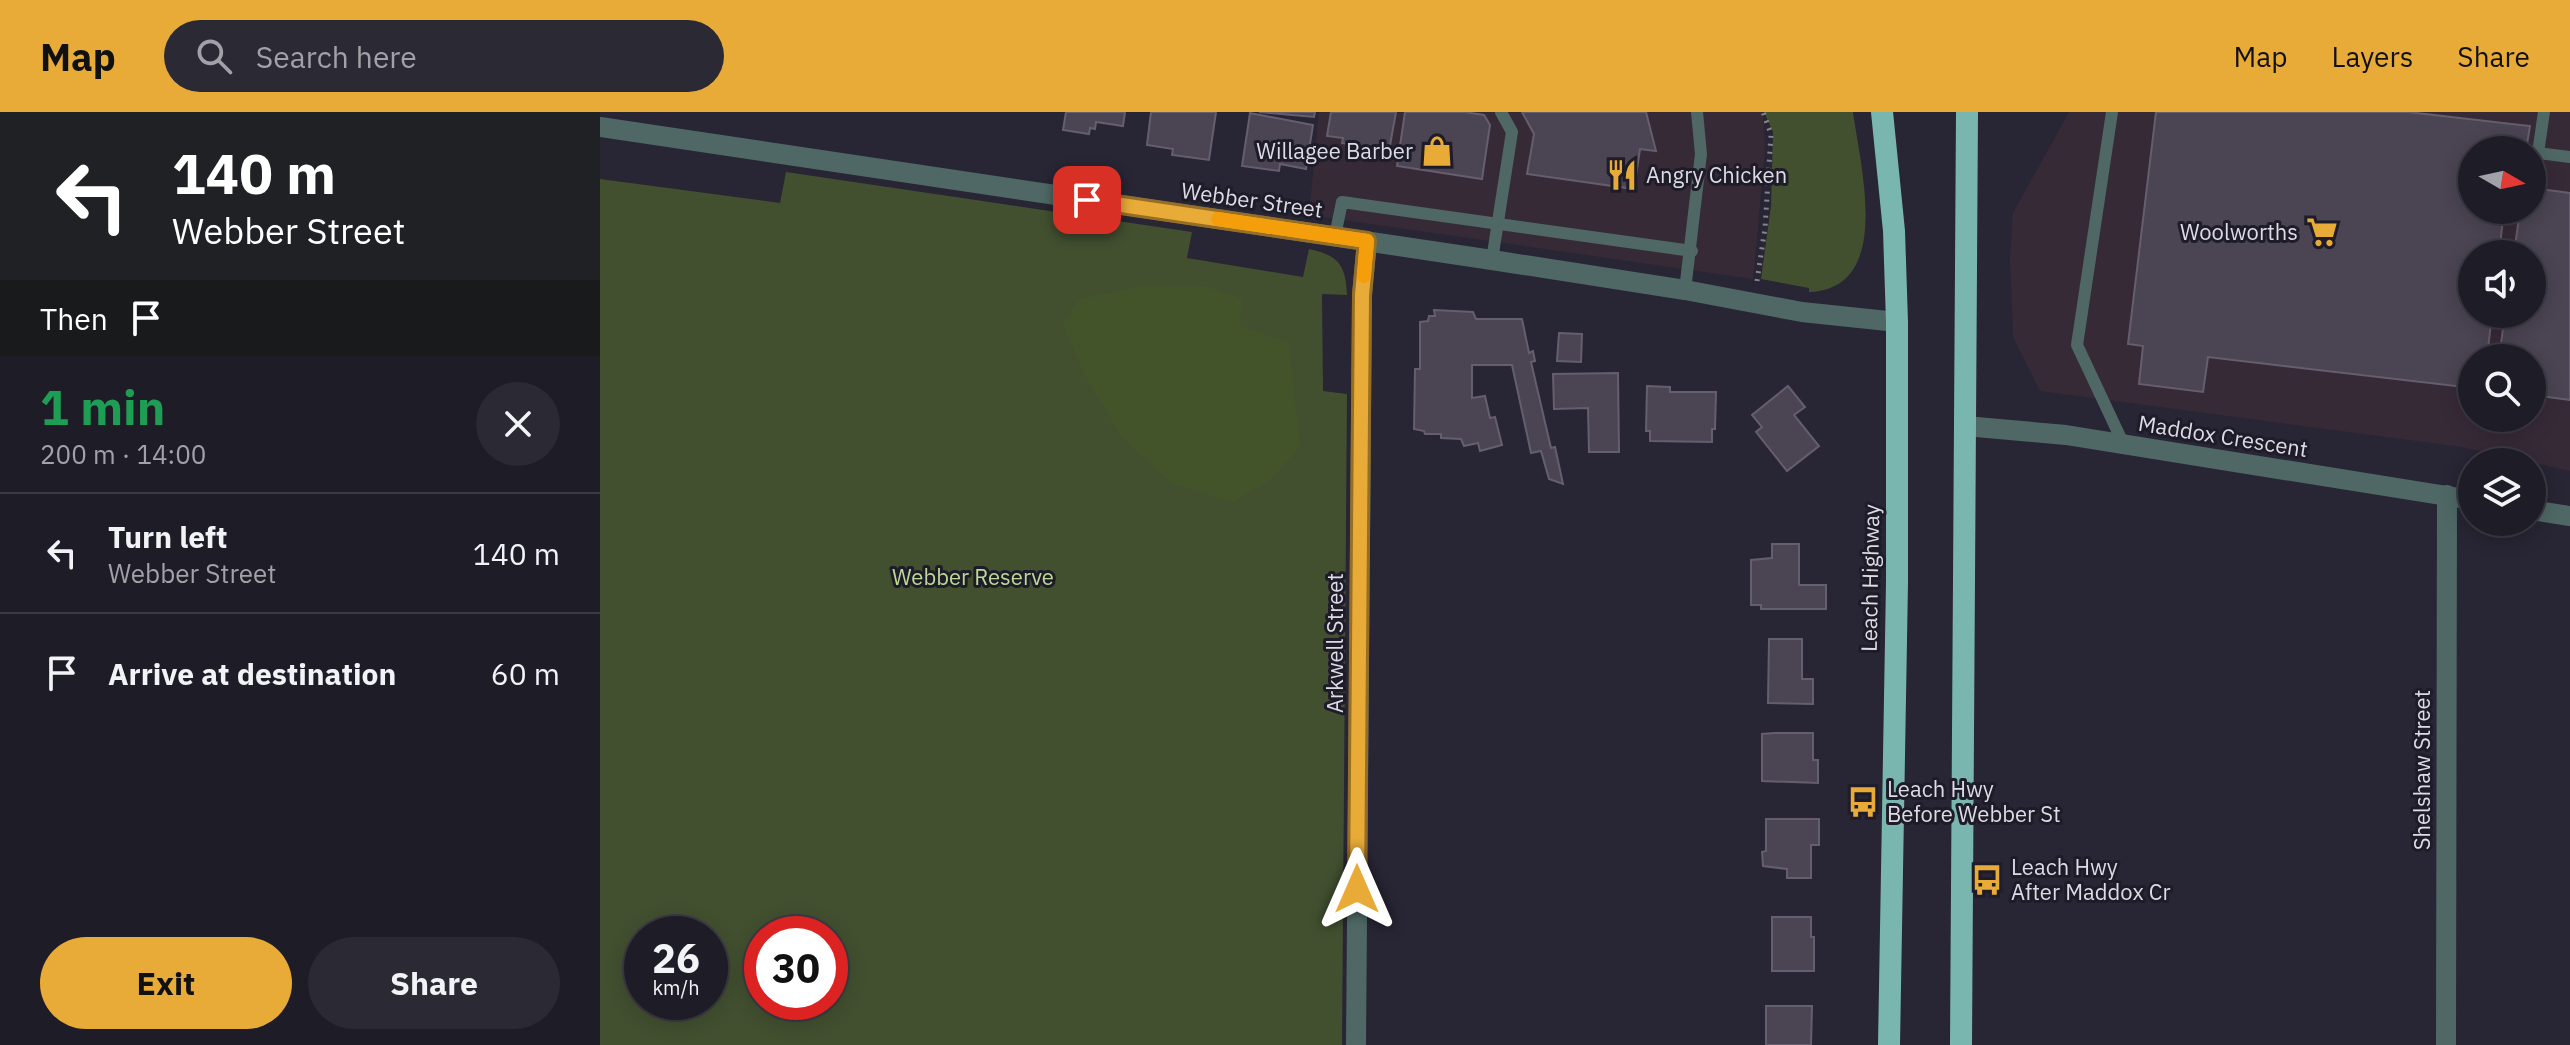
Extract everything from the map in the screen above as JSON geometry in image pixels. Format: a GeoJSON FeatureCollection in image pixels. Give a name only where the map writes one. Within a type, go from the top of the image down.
{"type":"FeatureCollection","features":[{"type":"Feature","properties":{"kind":"highway"},"geometry":{"type":"LineString","coordinates":[[1961,1045],[1967,112]]}},
{"type":"Feature","properties":{"kind":"highway","name":"Leach Highway"},"geometry":{"type":"LineString","coordinates":[[1881,119],[1894,231],[1897,322],[1897,582],[1889,1045]]}},
{"type":"Feature","properties":{"kind":"street","name":"Webber Street"},"geometry":{"type":"LineString","coordinates":[[600,127],[1492,260],[1802,312],[1897,322]]}},
{"type":"Feature","properties":{"kind":"street","name":"Arkwell Street"},"geometry":{"type":"LineString","coordinates":[[1356,1045],[1362,295],[1367,241]]}},
{"type":"Feature","properties":{"kind":"street","name":"Maddox Crescent"},"geometry":{"type":"LineString","coordinates":[[1965,426],[2066,435],[2458,497]]}},
{"type":"Feature","properties":{"kind":"street","name":"Shelshaw Street"},"geometry":{"type":"LineString","coordinates":[[2446,1045],[2447,495]]}},
{"type":"Feature","properties":{"kind":"street"},"geometry":{"type":"LineString","coordinates":[[2546,512],[2570,516]]}},
{"type":"Feature","properties":{"kind":"lane"},"geometry":{"type":"LineString","coordinates":[[1492,260],[1512,132],[1501,112]]}},
{"type":"Feature","properties":{"kind":"lane"},"geometry":{"type":"LineString","coordinates":[[1685,290],[1701,154],[1697,112]]}},
{"type":"Feature","properties":{"kind":"lane"},"geometry":{"type":"LineString","coordinates":[[2112,112],[2077,345],[2124,445]]}},
{"type":"Feature","properties":{"kind":"lane"},"geometry":{"type":"LineString","coordinates":[[2544,112],[2538,153],[2570,157]]}},
{"type":"Feature","properties":{"kind":"lane"},"geometry":{"type":"LineString","coordinates":[[1335,236],[1342,202],[1692,251]]}},
{"type":"Feature","properties":{"kind":"path"},"geometry":{"type":"LineString","coordinates":[[1753,303],[1765,228],[1771,134],[1763,112]]}},
{"type":"Feature","properties":{"kind":"shaded area"},"geometry":{"type":"Polygon","coordinates":[[[1319,112],[1763,112],[1765,150],[1753,279],[1309,215],[1319,112]]]}},
{"type":"Feature","properties":{"kind":"shaded area"},"geometry":{"type":"Polygon","coordinates":[[[2069,112],[2570,112],[2570,471],[2546,466],[2546,448],[2466,448],[2040,391],[2013,337],[2010,256],[2013,213],[2069,112]]]}},
{"type":"Feature","properties":{"kind":"green space"},"geometry":{"type":"Polygon","coordinates":[[[1764,112],[1853,112],[1865,191],[1866,221],[1862,248],[1853,270],[1836,286],[1809,292],[1809,288],[1761,279],[1771,206],[1773,132],[1764,112]]]}},
{"type":"Feature","properties":{"kind":"green space","name":"Webber Reserve"},"geometry":{"type":"Polygon","coordinates":[[[786,172],[1192,232],[1187,258],[1303,277],[1309,249],[1334,258],[1345,276],[1347,295],[1322,294],[1323,391],[1347,394],[1342,1045],[600,1045],[600,179],[780,203],[786,172]]]}},
{"type":"Feature","properties":{"kind":"green space"},"geometry":{"type":"Polygon","coordinates":[[[1140,286],[1208,287],[1242,299],[1240,326],[1289,342],[1300,447],[1269,481],[1233,502],[1172,484],[1121,436],[1084,374],[1063,324],[1080,299],[1140,286]]]}},
{"type":"Feature","properties":{"kind":"building"},"geometry":{"type":"Polygon","coordinates":[[[1066,112],[1125,112],[1123,126],[1096,122],[1095,129],[1090,128],[1089,134],[1063,130],[1066,112]]]}},
{"type":"Feature","properties":{"kind":"building"},"geometry":{"type":"Polygon","coordinates":[[[1151,112],[1216,112],[1209,160],[1172,155],[1173,149],[1147,145],[1151,112]]]}},
{"type":"Feature","properties":{"kind":"building"},"geometry":{"type":"Polygon","coordinates":[[[1259,112],[1315,112],[1314,117],[1259,112]]]}},
{"type":"Feature","properties":{"kind":"building"},"geometry":{"type":"Polygon","coordinates":[[[1331,112],[1396,112],[1389,151],[1342,143],[1343,138],[1327,136],[1331,112]]]}},
{"type":"Feature","properties":{"kind":"building"},"geometry":{"type":"Polygon","coordinates":[[[1405,112],[1484,115],[1490,125],[1482,179],[1397,166],[1405,112]]]}},
{"type":"Feature","properties":{"kind":"building"},"geometry":{"type":"Polygon","coordinates":[[[1522,112],[1646,112],[1656,151],[1640,149],[1634,189],[1527,174],[1534,134],[1522,112]]]}},
{"type":"Feature","properties":{"kind":"building","name":"Woolworths"},"geometry":{"type":"Polygon","coordinates":[[[2156,112],[2408,112],[2530,126],[2528,136],[2458,136],[2458,224],[2502,224],[2501,240],[2458,240],[2458,328],[2490,328],[2489,344],[2458,344],[2458,386],[2208,357],[2203,392],[2139,384],[2143,346],[2128,344],[2156,112]]]}},
{"type":"Feature","properties":{"kind":"building"},"geometry":{"type":"Polygon","coordinates":[[[1250,113],[1313,125],[1306,169],[1280,164],[1279,171],[1242,166],[1250,113]]]}},
{"type":"Feature","properties":{"kind":"building"},"geometry":{"type":"Polygon","coordinates":[[[2546,190],[2570,193],[2570,400],[2546,397],[2546,344],[2501,344],[2503,328],[2546,328],[2546,240],[2516,240],[2518,224],[2546,224],[2546,190]]]}},
{"type":"Feature","properties":{"kind":"building"},"geometry":{"type":"Polygon","coordinates":[[[1434,310],[1473,312],[1476,319],[1522,319],[1529,353],[1533,351],[1535,361],[1531,362],[1551,448],[1555,447],[1563,484],[1549,479],[1541,451],[1531,453],[1512,365],[1472,365],[1472,398],[1485,396],[1490,418],[1495,417],[1502,445],[1480,451],[1478,443],[1464,446],[1461,439],[1441,438],[1441,434],[1425,434],[1414,429],[1415,369],[1420,369],[1420,322],[1435,316],[1434,310]]]}},
{"type":"Feature","properties":{"kind":"building"},"geometry":{"type":"Polygon","coordinates":[[[1559,333],[1582,334],[1581,362],[1557,361],[1559,333]]]}},
{"type":"Feature","properties":{"kind":"building"},"geometry":{"type":"Polygon","coordinates":[[[1618,373],[1619,452],[1589,452],[1588,408],[1554,409],[1553,374],[1618,373]]]}},
{"type":"Feature","properties":{"kind":"building"},"geometry":{"type":"Polygon","coordinates":[[[1647,386],[1670,387],[1670,392],[1716,392],[1712,442],[1650,441],[1650,431],[1646,431],[1647,386]]]}},
{"type":"Feature","properties":{"kind":"building"},"geometry":{"type":"Polygon","coordinates":[[[1788,386],[1805,407],[1794,415],[1819,446],[1787,471],[1756,432],[1762,427],[1752,415],[1788,386]]]}},
{"type":"Feature","properties":{"kind":"building"},"geometry":{"type":"Polygon","coordinates":[[[1772,544],[1799,544],[1799,585],[1826,585],[1826,609],[1761,609],[1761,605],[1751,605],[1751,560],[1772,558],[1772,544]]]}},
{"type":"Feature","properties":{"kind":"building"},"geometry":{"type":"Polygon","coordinates":[[[1769,639],[1802,639],[1802,679],[1813,679],[1813,704],[1768,703],[1769,639]]]}},
{"type":"Feature","properties":{"kind":"building"},"geometry":{"type":"Polygon","coordinates":[[[1813,733],[1813,760],[1818,760],[1818,783],[1762,781],[1762,734],[1813,733]]]}},
{"type":"Feature","properties":{"kind":"building"},"geometry":{"type":"Polygon","coordinates":[[[1766,819],[1819,819],[1819,845],[1811,845],[1811,878],[1787,878],[1787,869],[1763,866],[1766,819]]]}},
{"type":"Feature","properties":{"kind":"building"},"geometry":{"type":"Polygon","coordinates":[[[1772,917],[1811,917],[1814,971],[1772,971],[1772,917]]]}},
{"type":"Feature","properties":{"kind":"building"},"geometry":{"type":"Polygon","coordinates":[[[1766,1006],[1812,1006],[1811,1045],[1766,1045],[1766,1006]]]}},
{"type":"Feature","properties":{"kind":"slow traffic"},"geometry":{"type":"LineString","coordinates":[[1218,219],[1367,241],[1364,276]]}},
{"type":"Feature","properties":{"kind":"place","name":"Willagee Barber"},"geometry":{"type":"Point","coordinates":[1437,151]}},
{"type":"Feature","properties":{"kind":"place","name":"Angry Chicken"},"geometry":{"type":"Point","coordinates":[1622,175]}},
{"type":"Feature","properties":{"kind":"place","name":"Woolworths"},"geometry":{"type":"Point","coordinates":[2322,232]}},
{"type":"Feature","properties":{"kind":"place","name":"Leach Hwy Before Webber St"},"geometry":{"type":"Point","coordinates":[1863,802]}},
{"type":"Feature","properties":{"kind":"place","name":"Leach Hwy After Maddox Cr"},"geometry":{"type":"Point","coordinates":[1987,880]}},
{"type":"Feature","properties":{"kind":"route"},"geometry":{"type":"LineString","coordinates":[[1087,200],[1367,241],[1362,295],[1357,889]]}}]}
